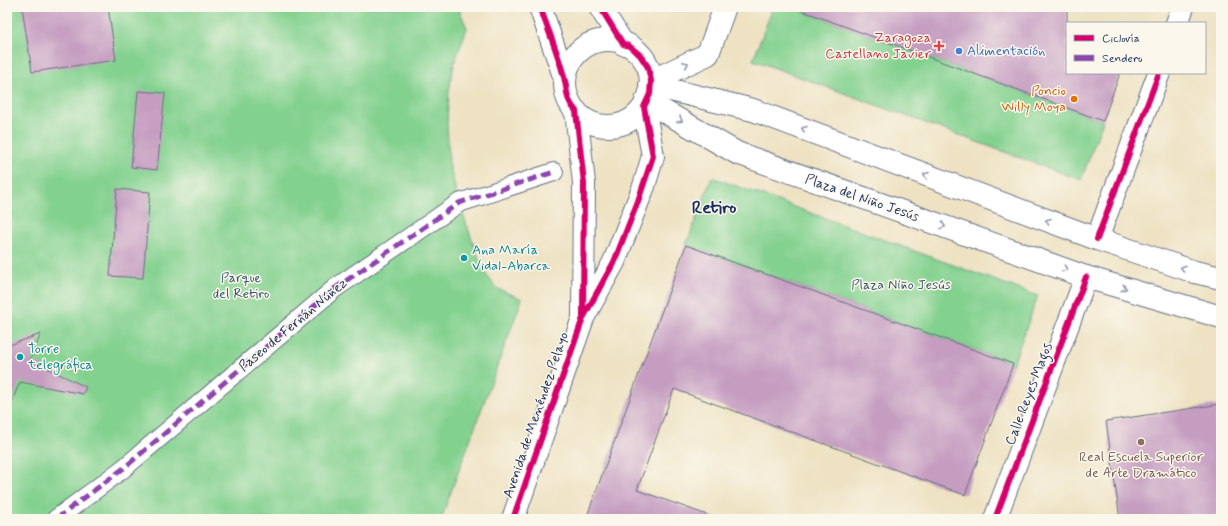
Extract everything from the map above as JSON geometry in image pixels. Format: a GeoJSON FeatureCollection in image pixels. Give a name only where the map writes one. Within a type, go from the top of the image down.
{"type":"FeatureCollection","features":[{"type":"Feature","properties":{"kind":"main road"},"geometry":{"type":"LineString","coordinates":[[540,7],[565,79],[566,93],[572,106],[581,117],[594,124],[608,126],[622,124],[634,117],[648,93],[708,54],[725,7]]}},
{"type":"Feature","properties":{"kind":"main road"},"geometry":{"type":"LineString","coordinates":[[600,7],[624,44]]}},
{"type":"Feature","properties":{"kind":"main road"},"geometry":{"type":"LineString","coordinates":[[1177,22],[1183,7]]}},
{"type":"Feature","properties":{"kind":"main road"},"geometry":{"type":"LineString","coordinates":[[565,79],[569,65],[577,53],[589,44],[602,41],[616,41],[624,44],[640,55],[648,67],[648,93]]}},
{"type":"Feature","properties":{"kind":"main road"},"geometry":{"type":"LineString","coordinates":[[1097,239],[1159,74]]}},
{"type":"Feature","properties":{"kind":"main road"},"geometry":{"type":"LineString","coordinates":[[648,93],[753,110],[1097,239],[1195,272],[1221,278]]}},
{"type":"Feature","properties":{"kind":"main road","name":"Plaza del Niño Jesús"},"geometry":{"type":"LineString","coordinates":[[648,93],[737,153],[1086,277],[1221,317]]}},
{"type":"Feature","properties":{"kind":"main road","name":"Avenida de Menéndez Pelayo"},"geometry":{"type":"LineString","coordinates":[[513,519],[583,318],[614,262],[638,201],[653,156],[648,93]]}},
{"type":"Feature","properties":{"kind":"main road","name":"Avenida de Menéndez Pelayo"},"geometry":{"type":"LineString","coordinates":[[576,111],[584,183],[583,318]]}},
{"type":"Feature","properties":{"kind":"main road","name":"Calle Reyes Magos"},"geometry":{"type":"LineString","coordinates":[[995,519],[1086,277]]}},
{"type":"Feature","properties":{"kind":"street","name":"Paseo de Fernán Núñez"},"geometry":{"type":"LineString","coordinates":[[56,519],[124,468],[334,289],[459,203],[554,172]]}},
{"type":"Feature","properties":{"kind":"green space","name":"Parque del Retiro"},"geometry":{"type":"Polygon","coordinates":[[[7,7],[458,7],[467,28],[454,64],[449,91],[447,122],[449,163],[459,203],[483,270],[496,288],[522,299],[441,519],[7,519],[7,7]]]}},
{"type":"Feature","properties":{"kind":"green space"},"geometry":{"type":"Polygon","coordinates":[[[773,7],[792,7],[1103,121],[1081,180],[753,60],[773,7]]]}},
{"type":"Feature","properties":{"kind":"green space","name":"Plaza Niño Jesús"},"geometry":{"type":"Polygon","coordinates":[[[712,177],[1038,296],[1013,364],[686,245],[712,177]]]}},
{"type":"Feature","properties":{"kind":"building"},"geometry":{"type":"Polygon","coordinates":[[[22,7],[108,7],[116,60],[32,72],[22,7]]]}},
{"type":"Feature","properties":{"kind":"building"},"geometry":{"type":"Polygon","coordinates":[[[801,7],[1067,7],[1066,74],[1120,74],[1103,121],[800,10],[801,7]]]}},
{"type":"Feature","properties":{"kind":"building"},"geometry":{"type":"Polygon","coordinates":[[[138,91],[165,93],[157,170],[131,167],[138,91]]]}},
{"type":"Feature","properties":{"kind":"building"},"geometry":{"type":"Polygon","coordinates":[[[117,189],[150,192],[143,278],[110,276],[117,189]]]}},
{"type":"Feature","properties":{"kind":"building"},"geometry":{"type":"Polygon","coordinates":[[[686,245],[1013,364],[965,495],[674,389],[637,490],[710,516],[709,519],[586,519],[686,245]]]}},
{"type":"Feature","properties":{"kind":"building","name":"Torre telegráfica"},"geometry":{"type":"Polygon","coordinates":[[[41,334],[30,360],[86,387],[83,394],[20,382],[7,413],[7,346],[41,334]]]}},
{"type":"Feature","properties":{"kind":"building"},"geometry":{"type":"Polygon","coordinates":[[[1221,404],[1221,519],[1120,519],[1106,421],[1221,404]]]}},
{"type":"Feature","properties":{"kind":"marked path"},"geometry":{"type":"LineString","coordinates":[[56,519],[124,468],[334,289],[459,203],[554,172]]}},
{"type":"Feature","properties":{"kind":"cycle path"},"geometry":{"type":"LineString","coordinates":[[540,7],[559,59],[568,99],[576,111],[584,183],[583,316]]}},
{"type":"Feature","properties":{"kind":"cycle path"},"geometry":{"type":"LineString","coordinates":[[513,519],[583,318],[614,262],[638,201],[653,156],[644,107],[650,94],[651,81],[648,67],[640,55],[629,46],[623,44],[600,7]]}},
{"type":"Feature","properties":{"kind":"cycle path"},"geometry":{"type":"LineString","coordinates":[[1097,239],[1159,74]]}},
{"type":"Feature","properties":{"kind":"cycle path"},"geometry":{"type":"LineString","coordinates":[[995,519],[1086,277]]}},
{"type":"Feature","properties":{"kind":"place","name":"Zaragoza Castellano Javier"},"geometry":{"type":"Point","coordinates":[939,46]}},
{"type":"Feature","properties":{"kind":"place","name":"Alimentación"},"geometry":{"type":"Point","coordinates":[959,51]}},
{"type":"Feature","properties":{"kind":"place","name":"Poncio Willy Moya"},"geometry":{"type":"Point","coordinates":[1074,99]}},
{"type":"Feature","properties":{"kind":"place","name":"Ana María Vidal-Abarca"},"geometry":{"type":"Point","coordinates":[464,258]}},
{"type":"Feature","properties":{"kind":"place","name":"Torre telegráfica"},"geometry":{"type":"Point","coordinates":[20,357]}},
{"type":"Feature","properties":{"kind":"place","name":"Real Escuela Superior de Arte Dramático"},"geometry":{"type":"Point","coordinates":[1141,442]}},
{"type":"Feature","properties":{"kind":"district","name":"Retiro"},"geometry":{"type":"Point","coordinates":[714,208]}}]}
